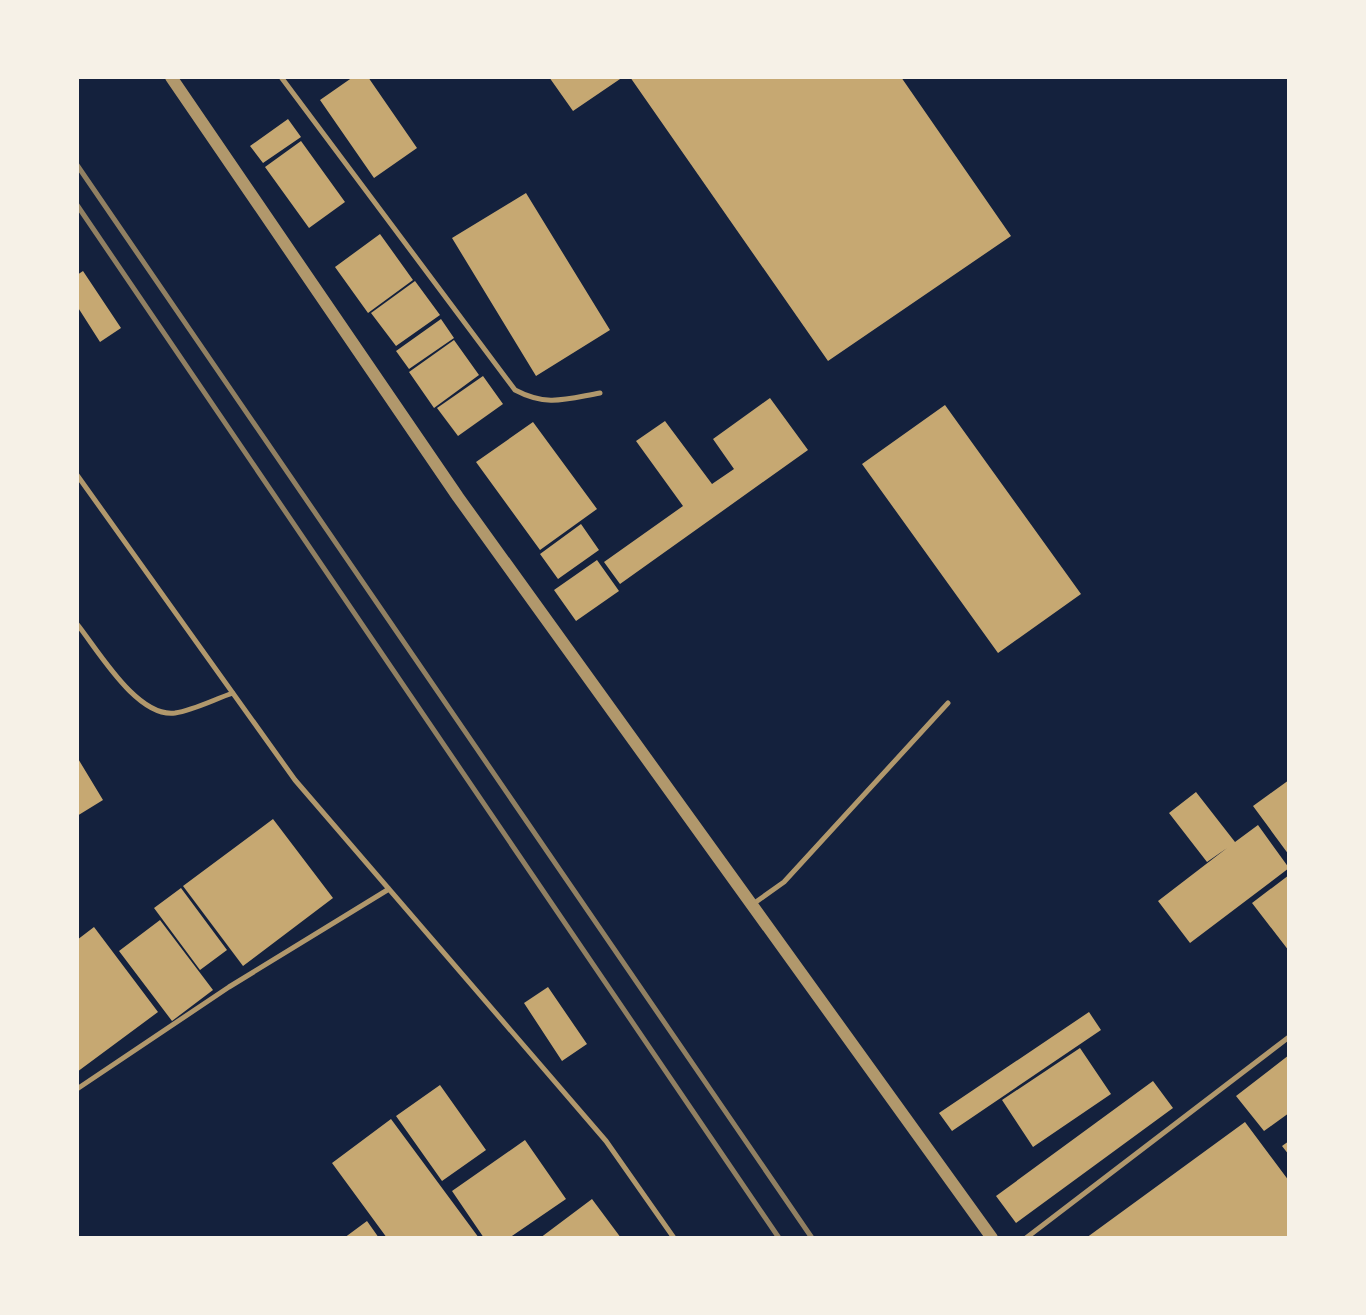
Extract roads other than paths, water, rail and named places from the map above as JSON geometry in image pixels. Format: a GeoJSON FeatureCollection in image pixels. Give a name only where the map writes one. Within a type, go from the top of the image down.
{"type":"FeatureCollection","features":[{"type":"Feature","properties":{"kind":"street"},"geometry":{"type":"LineString","coordinates":[[171,77],[458,497],[992,1238]]}},
{"type":"Feature","properties":{"kind":"lane"},"geometry":{"type":"LineString","coordinates":[[281,77],[515,390],[533,400],[551,401],[600,393]]}},
{"type":"Feature","properties":{"kind":"lane"},"geometry":{"type":"LineString","coordinates":[[77,475],[295,780],[606,1141],[674,1238]]}},
{"type":"Feature","properties":{"kind":"lane"},"geometry":{"type":"LineString","coordinates":[[77,624],[135,697],[153,709],[174,713],[233,693]]}},
{"type":"Feature","properties":{"kind":"lane"},"geometry":{"type":"LineString","coordinates":[[753,904],[784,881],[948,702]]}},
{"type":"Feature","properties":{"kind":"lane"},"geometry":{"type":"LineString","coordinates":[[77,1088],[229,987],[389,889]]}},
{"type":"Feature","properties":{"kind":"lane"},"geometry":{"type":"LineString","coordinates":[[1026,1238],[1289,1037]]}},
{"type":"Feature","properties":{"kind":"railway"},"geometry":{"type":"LineString","coordinates":[[77,165],[812,1238]]}},
{"type":"Feature","properties":{"kind":"railway"},"geometry":{"type":"LineString","coordinates":[[77,205],[779,1238]]}}]}
